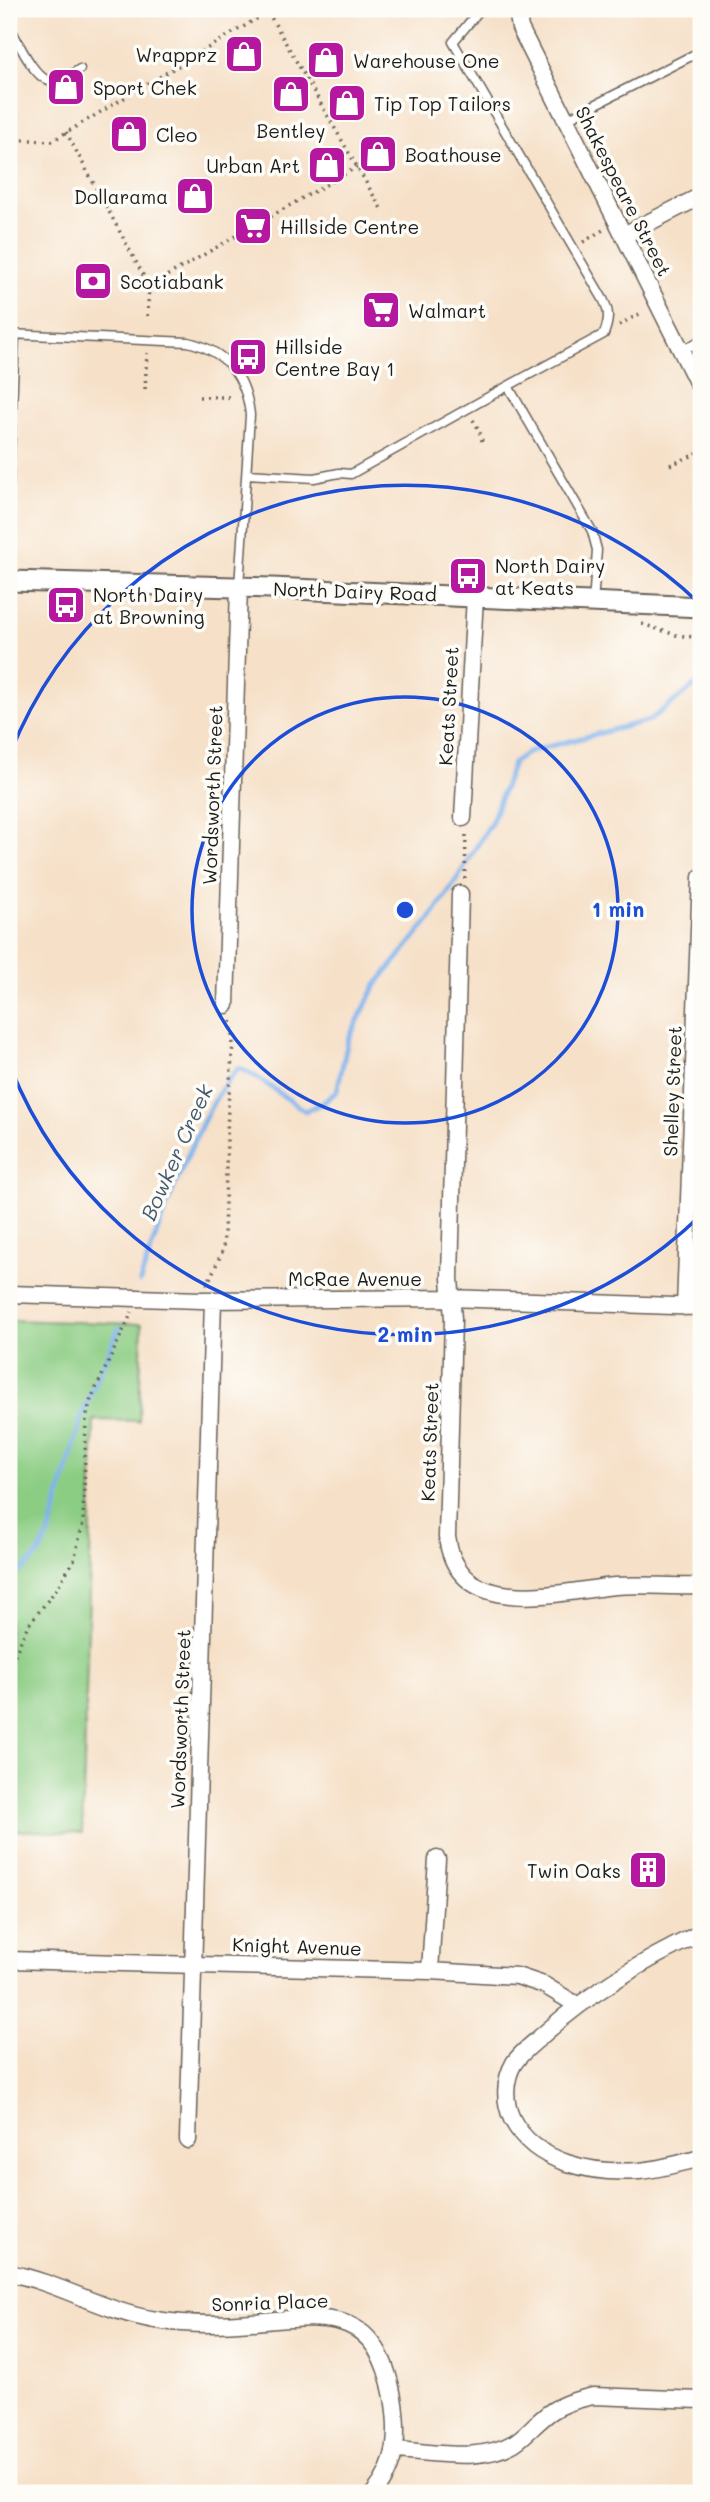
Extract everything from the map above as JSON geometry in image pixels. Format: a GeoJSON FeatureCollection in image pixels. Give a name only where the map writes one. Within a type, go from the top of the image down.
{"type":"FeatureCollection","features":[{"type":"Feature","properties":{"kind":"street","name":"Shakespeare Street"},"geometry":{"type":"LineString","coordinates":[[517,9],[520,28],[701,390]]}},
{"type":"Feature","properties":{"kind":"street"},"geometry":{"type":"LineString","coordinates":[[621,229],[701,196]]}},
{"type":"Feature","properties":{"kind":"street","name":"North Dairy Road"},"geometry":{"type":"LineString","coordinates":[[9,580],[475,596],[701,607]]}},
{"type":"Feature","properties":{"kind":"street","name":"Wordsworth Street"},"geometry":{"type":"LineString","coordinates":[[226,1005],[239,587]]}},
{"type":"Feature","properties":{"kind":"street","name":"Keats Street"},"geometry":{"type":"LineString","coordinates":[[463,818],[475,596]]}},
{"type":"Feature","properties":{"kind":"street","name":"Shelley Street"},"geometry":{"type":"LineString","coordinates":[[693,1307],[701,877]]}},
{"type":"Feature","properties":{"kind":"street","name":"Keats Street"},"geometry":{"type":"LineString","coordinates":[[462,889],[447,1536],[451,1556],[461,1573],[489,1592],[530,1596],[618,1586],[701,1586]]}},
{"type":"Feature","properties":{"kind":"street","name":"McRae Avenue"},"geometry":{"type":"LineString","coordinates":[[9,1294],[139,1298],[209,1295],[451,1298],[693,1307]]}},
{"type":"Feature","properties":{"kind":"street","name":"Wordsworth Street"},"geometry":{"type":"LineString","coordinates":[[188,2140],[209,1295]]}},
{"type":"Feature","properties":{"kind":"street"},"geometry":{"type":"LineString","coordinates":[[430,1971],[437,1859]]}},
{"type":"Feature","properties":{"kind":"street"},"geometry":{"type":"LineString","coordinates":[[701,1933],[646,1961],[577,2005],[521,2054],[510,2072],[506,2094],[510,2115],[521,2133],[534,2146],[567,2164],[596,2169],[641,2171],[701,2158]]}},
{"type":"Feature","properties":{"kind":"street","name":"Knight Avenue"},"geometry":{"type":"LineString","coordinates":[[9,1961],[430,1971],[517,1976],[544,1985],[577,2005]]}},
{"type":"Feature","properties":{"kind":"street","name":"Sonria Place"},"geometry":{"type":"LineString","coordinates":[[9,2273],[60,2287],[151,2320],[203,2325],[324,2318],[348,2325],[368,2338],[386,2367],[397,2420],[395,2450],[386,2476],[374,2493]]}},
{"type":"Feature","properties":{"kind":"street"},"geometry":{"type":"LineString","coordinates":[[395,2450],[488,2453],[513,2444],[552,2410],[593,2396],[701,2400]]}},
{"type":"Feature","properties":{"kind":"lane"},"geometry":{"type":"LineString","coordinates":[[247,474],[314,478],[339,473],[351,474],[604,334],[609,320],[608,308],[453,42],[479,11]]}},
{"type":"Feature","properties":{"kind":"lane"},"geometry":{"type":"LineString","coordinates":[[9,25],[35,71],[44,79],[52,82],[61,80],[80,69]]}},
{"type":"Feature","properties":{"kind":"lane"},"geometry":{"type":"LineString","coordinates":[[565,120],[701,51]]}},
{"type":"Feature","properties":{"kind":"lane"},"geometry":{"type":"LineString","coordinates":[[9,487],[12,334],[188,342],[215,351],[242,383],[248,399],[247,474],[239,587]]}},
{"type":"Feature","properties":{"kind":"lane"},"geometry":{"type":"LineString","coordinates":[[681,351],[701,340]]}},
{"type":"Feature","properties":{"kind":"lane"},"geometry":{"type":"LineString","coordinates":[[508,386],[592,531],[597,551],[593,603]]}},
{"type":"Feature","properties":{"kind":"path"},"geometry":{"type":"LineString","coordinates":[[9,139],[52,141],[271,10],[383,212]]}},
{"type":"Feature","properties":{"kind":"path"},"geometry":{"type":"LineString","coordinates":[[66,132],[149,286],[146,321]]}},
{"type":"Feature","properties":{"kind":"path"},"geometry":{"type":"LineString","coordinates":[[149,286],[357,167]]}},
{"type":"Feature","properties":{"kind":"path"},"geometry":{"type":"LineString","coordinates":[[573,247],[621,229]]}},
{"type":"Feature","properties":{"kind":"path"},"geometry":{"type":"LineString","coordinates":[[604,334],[657,304]]}},
{"type":"Feature","properties":{"kind":"path"},"geometry":{"type":"LineString","coordinates":[[145,389],[147,353]]}},
{"type":"Feature","properties":{"kind":"path"},"geometry":{"type":"LineString","coordinates":[[199,397],[231,397]]}},
{"type":"Feature","properties":{"kind":"path"},"geometry":{"type":"LineString","coordinates":[[468,412],[479,430],[483,444]]}},
{"type":"Feature","properties":{"kind":"path"},"geometry":{"type":"LineString","coordinates":[[670,465],[701,452]]}},
{"type":"Feature","properties":{"kind":"path"},"geometry":{"type":"LineString","coordinates":[[638,622],[676,635],[701,638]]}},
{"type":"Feature","properties":{"kind":"path"},"geometry":{"type":"LineString","coordinates":[[462,889],[466,834]]}},
{"type":"Feature","properties":{"kind":"path"},"geometry":{"type":"LineString","coordinates":[[209,1295],[223,1250],[233,1044],[233,1025],[226,1005]]}},
{"type":"Feature","properties":{"kind":"path"},"geometry":{"type":"LineString","coordinates":[[9,1668],[27,1627],[55,1591],[74,1560],[83,1523],[86,1418],[91,1399],[139,1298]]}},
{"type":"Feature","properties":{"kind":"green space"},"geometry":{"type":"Polygon","coordinates":[[[9,1320],[142,1324],[139,1421],[94,1420],[82,1833],[9,1830],[9,1320]]]}},
{"type":"Feature","properties":{"kind":"waterway","name":"Bowker Creek"},"geometry":{"type":"LineString","coordinates":[[140,1282],[170,1197],[201,1126],[218,1095],[239,1068],[305,1111],[323,1103],[337,1091],[348,1040],[376,985],[430,919],[457,879],[492,821],[513,763],[528,752],[650,720],[701,681]]}},
{"type":"Feature","properties":{"kind":"waterway","name":"Bowker Creek"},"geometry":{"type":"LineString","coordinates":[[9,1578],[25,1568],[38,1555],[49,1534],[83,1412],[119,1328]]}},
{"type":"Feature","properties":{"kind":"place","name":"Wrapprz"},"geometry":{"type":"Point","coordinates":[244,54]}},
{"type":"Feature","properties":{"kind":"place","name":"Warehouse One"},"geometry":{"type":"Point","coordinates":[326,60]}},
{"type":"Feature","properties":{"kind":"place","name":"Sport Chek"},"geometry":{"type":"Point","coordinates":[66,87]}},
{"type":"Feature","properties":{"kind":"place","name":"Bentley"},"geometry":{"type":"Point","coordinates":[291,94]}},
{"type":"Feature","properties":{"kind":"place","name":"Tip Top Tailors"},"geometry":{"type":"Point","coordinates":[347,103]}},
{"type":"Feature","properties":{"kind":"place","name":"Cleo"},"geometry":{"type":"Point","coordinates":[129,134]}},
{"type":"Feature","properties":{"kind":"place","name":"Boathouse"},"geometry":{"type":"Point","coordinates":[378,154]}},
{"type":"Feature","properties":{"kind":"place","name":"Urban Art"},"geometry":{"type":"Point","coordinates":[327,165]}},
{"type":"Feature","properties":{"kind":"place","name":"Dollarama"},"geometry":{"type":"Point","coordinates":[195,196]}},
{"type":"Feature","properties":{"kind":"place","name":"Hillside Centre"},"geometry":{"type":"Point","coordinates":[253,226]}},
{"type":"Feature","properties":{"kind":"place","name":"Scotiabank"},"geometry":{"type":"Point","coordinates":[93,281]}},
{"type":"Feature","properties":{"kind":"place","name":"Walmart"},"geometry":{"type":"Point","coordinates":[381,310]}},
{"type":"Feature","properties":{"kind":"place","name":"Hillside Centre Bay 1"},"geometry":{"type":"Point","coordinates":[248,357]}},
{"type":"Feature","properties":{"kind":"place","name":"North Dairy at Keats"},"geometry":{"type":"Point","coordinates":[468,576]}},
{"type":"Feature","properties":{"kind":"place","name":"North Dairy at Browning"},"geometry":{"type":"Point","coordinates":[66,605]}},
{"type":"Feature","properties":{"kind":"place","name":"Twin Oaks"},"geometry":{"type":"Point","coordinates":[648,1870]}}]}
